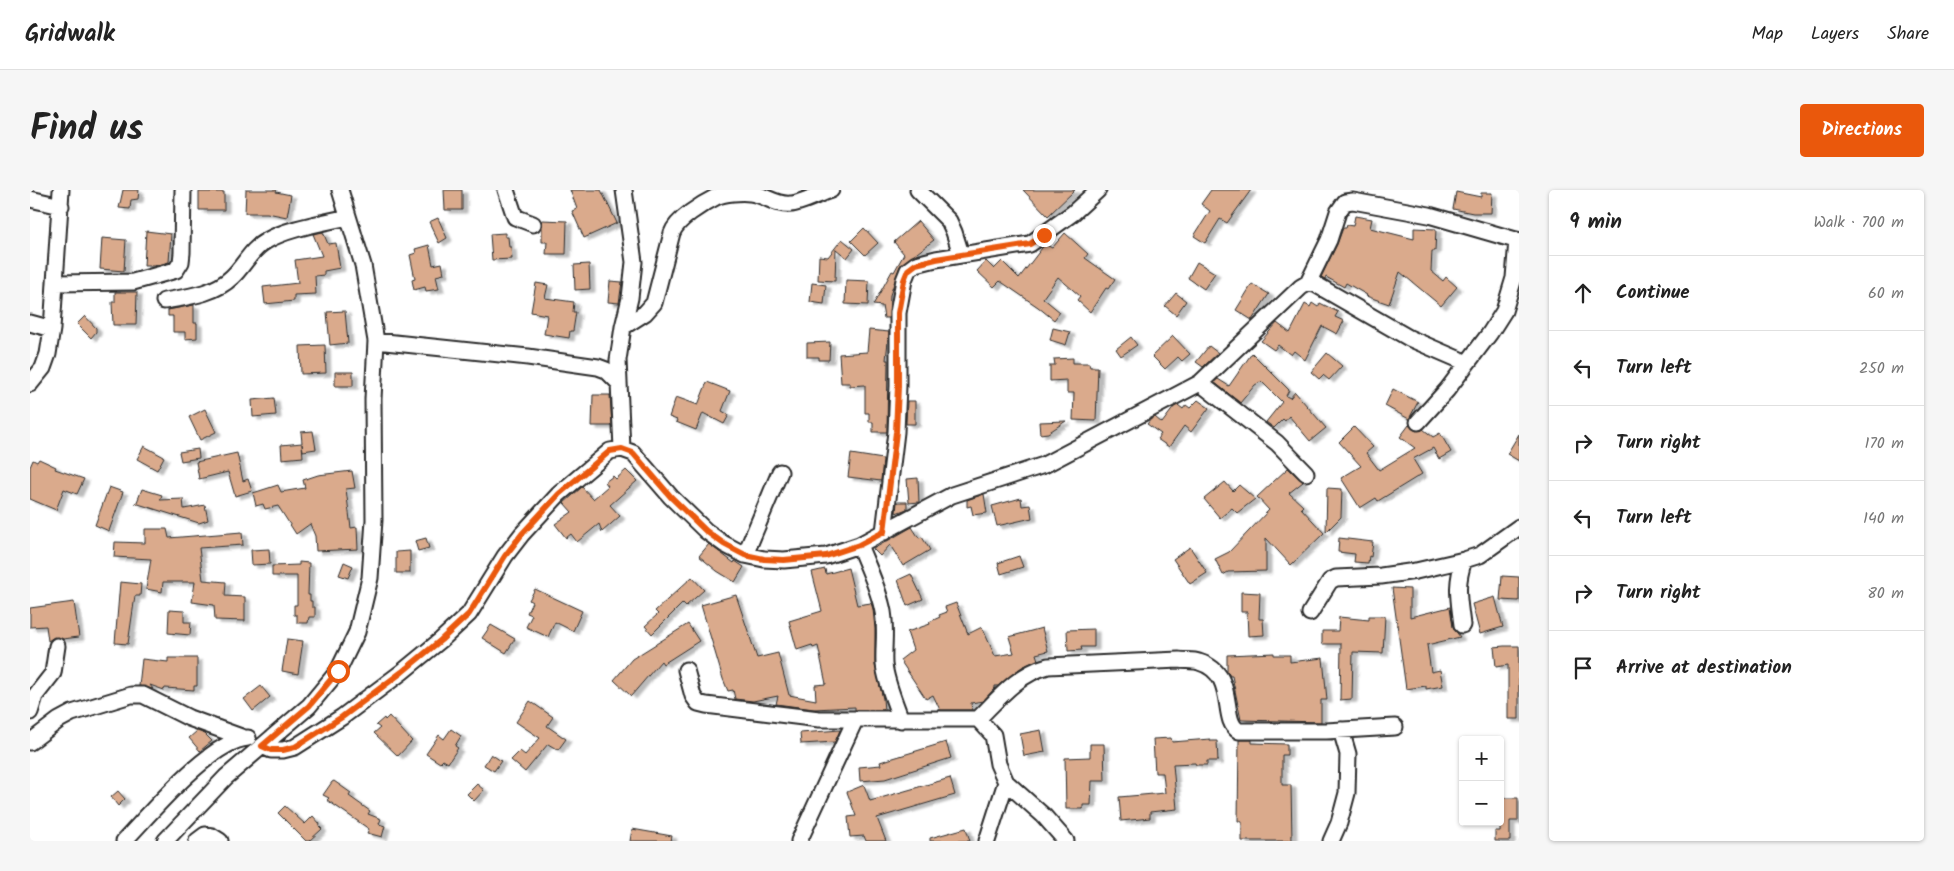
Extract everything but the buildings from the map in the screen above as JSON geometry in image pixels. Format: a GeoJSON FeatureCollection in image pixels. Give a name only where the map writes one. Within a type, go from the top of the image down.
{"type":"FeatureCollection","features":[{"type":"Feature","properties":{"kind":"street"},"geometry":{"type":"LineString","coordinates":[[30,384],[43,368],[48,354],[52,329],[61,190]]}},
{"type":"Feature","properties":{"kind":"street"},"geometry":{"type":"LineString","coordinates":[[54,283],[133,282],[176,270],[181,262],[182,254],[183,190]]}},
{"type":"Feature","properties":{"kind":"street"},"geometry":{"type":"LineString","coordinates":[[165,841],[226,777],[309,706],[338,671],[357,632],[370,578],[374,520],[373,399],[376,340],[363,265],[340,190]]}},
{"type":"Feature","properties":{"kind":"street"},"geometry":{"type":"LineString","coordinates":[[506,190],[515,217],[533,224]]}},
{"type":"Feature","properties":{"kind":"street"},"geometry":{"type":"LineString","coordinates":[[622,449],[618,360],[630,298],[634,262],[624,190]]}},
{"type":"Feature","properties":{"kind":"street"},"geometry":{"type":"LineString","coordinates":[[623,327],[645,313],[654,303],[674,226],[680,220],[717,196],[727,194],[751,193],[780,204],[792,204],[831,190]]}},
{"type":"Feature","properties":{"kind":"street"},"geometry":{"type":"LineString","coordinates":[[918,190],[949,222],[961,254]]}},
{"type":"Feature","properties":{"kind":"street"},"geometry":{"type":"LineString","coordinates":[[884,532],[896,432],[898,313],[904,280],[908,270],[916,264],[961,254],[1030,244],[1073,213],[1098,190]]}},
{"type":"Feature","properties":{"kind":"street"},"geometry":{"type":"LineString","coordinates":[[1308,283],[1329,240],[1341,196],[1353,201],[1429,214],[1518,240],[1514,278],[1504,311],[1490,333],[1447,390],[1418,422]]}},
{"type":"Feature","properties":{"kind":"street"},"geometry":{"type":"LineString","coordinates":[[30,199],[61,206]]}},
{"type":"Feature","properties":{"kind":"street"},"geometry":{"type":"LineString","coordinates":[[164,301],[204,293],[222,285],[232,277],[254,250],[266,241],[284,233],[348,217]]}},
{"type":"Feature","properties":{"kind":"street"},"geometry":{"type":"LineString","coordinates":[[268,741],[271,750],[295,747],[342,717],[441,640],[469,614],[505,556],[559,494],[610,451],[622,449],[633,453],[671,497],[706,531],[724,544],[745,555],[764,559],[784,560],[826,556],[859,545],[952,495],[1044,465],[1200,383],[1301,286],[1308,283],[1316,284],[1410,338],[1467,363]]}},
{"type":"Feature","properties":{"kind":"street"},"geometry":{"type":"LineString","coordinates":[[30,322],[52,329]]}},
{"type":"Feature","properties":{"kind":"street"},"geometry":{"type":"LineString","coordinates":[[376,340],[598,367],[606,370],[618,382]]}},
{"type":"Feature","properties":{"kind":"street"},"geometry":{"type":"LineString","coordinates":[[1200,383],[1277,443],[1306,473]]}},
{"type":"Feature","properties":{"kind":"street"},"geometry":{"type":"LineString","coordinates":[[745,555],[780,472]]}},
{"type":"Feature","properties":{"kind":"street"},"geometry":{"type":"LineString","coordinates":[[1310,614],[1330,581],[1336,578],[1398,573],[1464,560],[1480,555],[1519,527]]}},
{"type":"Feature","properties":{"kind":"street"},"geometry":{"type":"LineString","coordinates":[[859,545],[876,584],[883,608],[886,632],[884,664],[901,720]]}},
{"type":"Feature","properties":{"kind":"street"},"geometry":{"type":"LineString","coordinates":[[1462,625],[1458,577],[1464,560]]}},
{"type":"Feature","properties":{"kind":"street"},"geometry":{"type":"LineString","coordinates":[[30,712],[35,696],[53,673],[57,646]]}},
{"type":"Feature","properties":{"kind":"street"},"geometry":{"type":"LineString","coordinates":[[686,670],[698,703],[820,720],[978,719],[1014,684],[1037,669],[1048,666],[1179,660],[1197,661],[1214,670],[1224,684],[1230,722],[1233,729],[1239,732],[1395,727]]}},
{"type":"Feature","properties":{"kind":"street"},"geometry":{"type":"LineString","coordinates":[[30,742],[59,720],[72,713],[131,694],[147,697],[189,718],[244,738],[268,741]]}},
{"type":"Feature","properties":{"kind":"street"},"geometry":{"type":"LineString","coordinates":[[978,719],[993,734],[998,764],[1006,782],[1044,816],[1066,841]]}},
{"type":"Feature","properties":{"kind":"street"},"geometry":{"type":"LineString","coordinates":[[799,841],[855,720]]}},
{"type":"Feature","properties":{"kind":"street"},"geometry":{"type":"LineString","coordinates":[[1331,841],[1339,823],[1347,793],[1348,754],[1341,730]]}},
{"type":"Feature","properties":{"kind":"street"},"geometry":{"type":"LineString","coordinates":[[124,841],[176,786],[213,754],[224,746],[244,738]]}},
{"type":"Feature","properties":{"kind":"street"},"geometry":{"type":"LineString","coordinates":[[987,841],[1006,782]]}},
{"type":"Feature","properties":{"kind":"street"},"geometry":{"type":"LineString","coordinates":[[197,841],[205,835],[212,836],[220,841]]}},
{"type":"Feature","properties":{"kind":"route"},"geometry":{"type":"LineString","coordinates":[[338,671],[309,706],[262,746],[271,750],[295,747],[342,717],[441,640],[469,614],[505,556],[522,534],[559,494],[610,451],[622,449],[633,453],[671,497],[706,531],[724,544],[745,555],[764,559],[784,560],[826,556],[859,545],[884,532],[896,432],[898,313],[904,280],[908,270],[916,264],[936,259],[1030,244],[1044,235]]}}]}
